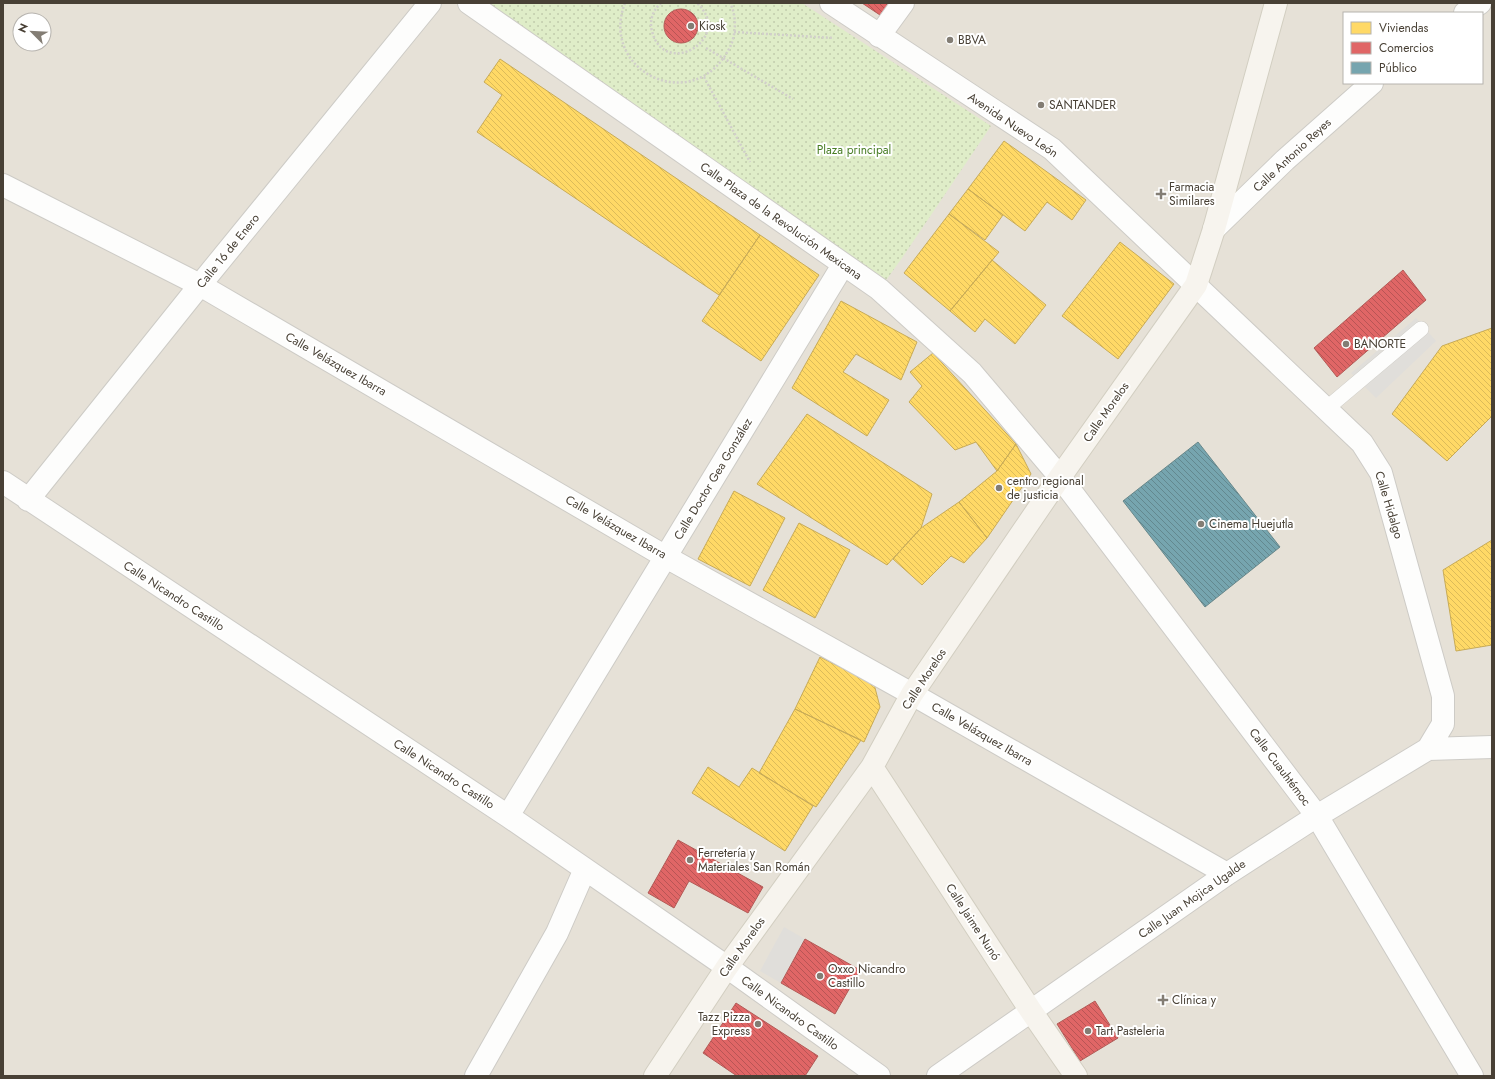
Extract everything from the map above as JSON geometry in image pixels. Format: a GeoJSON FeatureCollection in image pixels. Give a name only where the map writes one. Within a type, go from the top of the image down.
{"type":"FeatureCollection","features":[{"type":"Feature","properties":{"kind":"main road","name":"Calle Morelos"},"geometry":{"type":"LineString","coordinates":[[655,1076],[727,967],[872,767],[912,694],[1060,477],[1196,285],[1214,229],[1276,3]]}},
{"type":"Feature","properties":{"kind":"main road","name":"Calle Jaime Nunó"},"geometry":{"type":"LineString","coordinates":[[872,767],[1076,1076]]}},
{"type":"Feature","properties":{"kind":"street","name":"Calle 16 de Enero"},"geometry":{"type":"LineString","coordinates":[[28,500],[200,285],[430,3]]}},
{"type":"Feature","properties":{"kind":"street","name":"Calle Plaza de la Revolución Mexicana"},"geometry":{"type":"LineString","coordinates":[[469,3],[879,289],[972,373],[1060,477]]}},
{"type":"Feature","properties":{"kind":"street","name":"Avenida Nuevo León"},"geometry":{"type":"LineString","coordinates":[[831,3],[1052,149],[1196,285]]}},
{"type":"Feature","properties":{"kind":"street"},"geometry":{"type":"LineString","coordinates":[[879,36],[903,3]]}},
{"type":"Feature","properties":{"kind":"street"},"geometry":{"type":"LineString","coordinates":[[1466,12],[1480,3]]}},
{"type":"Feature","properties":{"kind":"street","name":"Calle Antonio Reyes"},"geometry":{"type":"LineString","coordinates":[[1214,229],[1285,160],[1371,84]]}},
{"type":"Feature","properties":{"kind":"street","name":"Calle Velázquez Ibarra"},"geometry":{"type":"LineString","coordinates":[[3,185],[200,285],[666,556],[912,694],[1227,874]]}},
{"type":"Feature","properties":{"kind":"street","name":"Calle Doctor Gea González"},"geometry":{"type":"LineString","coordinates":[[508,816],[843,265]]}},
{"type":"Feature","properties":{"kind":"street","name":"Calle Hidalgo"},"geometry":{"type":"LineString","coordinates":[[1196,285],[1362,443],[1381,473],[1443,696],[1442,724]]}},
{"type":"Feature","properties":{"kind":"street","name":"Calle Cuauhtémoc"},"geometry":{"type":"LineString","coordinates":[[1060,477],[1317,816],[1472,1076]]}},
{"type":"Feature","properties":{"kind":"street","name":"Calle Nicandro Castillo"},"geometry":{"type":"LineString","coordinates":[[3,482],[28,500],[508,816],[727,967],[879,1076]]}},
{"type":"Feature","properties":{"kind":"street","name":"Calle Juan Mojica Ugalde"},"geometry":{"type":"LineString","coordinates":[[938,1076],[1227,874],[1317,816],[1428,749],[1442,724]]}},
{"type":"Feature","properties":{"kind":"street"},"geometry":{"type":"LineString","coordinates":[[1428,749],[1492,747]]}},
{"type":"Feature","properties":{"kind":"street"},"geometry":{"type":"LineString","coordinates":[[476,1076],[557,933],[585,869]]}},
{"type":"Feature","properties":{"kind":"lane"},"geometry":{"type":"LineString","coordinates":[[1326,408],[1421,329]]}},
{"type":"Feature","properties":{"kind":"path"},"geometry":{"type":"LineString","coordinates":[[625,3],[620,25],[621,39],[627,53],[639,68],[649,75],[660,80],[677,83],[704,77],[724,59],[733,42],[735,24],[730,3]]}},
{"type":"Feature","properties":{"kind":"path"},"geometry":{"type":"LineString","coordinates":[[661,3],[654,12],[651,20],[651,28],[654,39],[669,52],[681,53],[690,51],[700,44],[707,32],[708,24],[706,15],[697,3]]}},
{"type":"Feature","properties":{"kind":"path"},"geometry":{"type":"LineString","coordinates":[[734,32],[834,38]]}},
{"type":"Feature","properties":{"kind":"path"},"geometry":{"type":"LineString","coordinates":[[706,48],[793,99]]}},
{"type":"Feature","properties":{"kind":"path"},"geometry":{"type":"LineString","coordinates":[[704,77],[750,162]]}},
{"type":"Feature","properties":{"kind":"shaded area"},"geometry":{"type":"Polygon","coordinates":[[[3,3],[1492,3],[1492,1076],[3,1076],[3,3]]]}},
{"type":"Feature","properties":{"kind":"shaded area"},"geometry":{"type":"Polygon","coordinates":[[[1416,318],[1436,341],[1376,398],[1351,373],[1416,318]]]}},
{"type":"Feature","properties":{"kind":"shaded area"},"geometry":{"type":"Polygon","coordinates":[[[784,927],[805,939],[781,983],[760,971],[784,927]]]}},
{"type":"Feature","properties":{"kind":"green space","name":"Plaza principal"},"geometry":{"type":"Polygon","coordinates":[[[487,3],[802,3],[991,126],[884,283],[487,3]]]}},
{"type":"Feature","properties":{"kind":"building: Viviendas"},"geometry":{"type":"Polygon","coordinates":[[[500,59],[760,235],[719,295],[477,132],[502,95],[484,82],[500,59]]]}},
{"type":"Feature","properties":{"kind":"building: Viviendas"},"geometry":{"type":"Polygon","coordinates":[[[1004,141],[1086,200],[1072,220],[1047,202],[1025,231],[968,189],[1004,141]]]}},
{"type":"Feature","properties":{"kind":"building: Viviendas"},"geometry":{"type":"Polygon","coordinates":[[[968,189],[1003,215],[985,240],[949,214],[968,189]]]}},
{"type":"Feature","properties":{"kind":"building: Viviendas"},"geometry":{"type":"Polygon","coordinates":[[[949,214],[999,252],[950,311],[904,273],[949,214]]]}},
{"type":"Feature","properties":{"kind":"building: Viviendas"},"geometry":{"type":"Polygon","coordinates":[[[760,235],[819,275],[761,361],[702,321],[760,235]]]}},
{"type":"Feature","properties":{"kind":"building: Viviendas"},"geometry":{"type":"Polygon","coordinates":[[[1120,242],[1174,284],[1118,359],[1062,316],[1120,242]]]}},
{"type":"Feature","properties":{"kind":"building: Viviendas"},"geometry":{"type":"Polygon","coordinates":[[[992,260],[1046,305],[1015,344],[985,319],[975,332],[950,311],[992,260]]]}},
{"type":"Feature","properties":{"kind":"building: Viviendas"},"geometry":{"type":"Polygon","coordinates":[[[841,301],[917,342],[901,380],[856,354],[843,372],[889,400],[867,436],[792,388],[841,301]]]}},
{"type":"Feature","properties":{"kind":"building: Viviendas"},"geometry":{"type":"Polygon","coordinates":[[[1492,328],[1492,416],[1447,461],[1392,414],[1442,346],[1492,328]]]}},
{"type":"Feature","properties":{"kind":"building: Viviendas"},"geometry":{"type":"Polygon","coordinates":[[[933,353],[1016,444],[997,471],[976,442],[955,450],[909,402],[922,386],[910,372],[933,353]]]}},
{"type":"Feature","properties":{"kind":"building: Viviendas"},"geometry":{"type":"Polygon","coordinates":[[[807,414],[932,494],[921,528],[887,565],[757,484],[807,414]]]}},
{"type":"Feature","properties":{"kind":"building: Viviendas","name":"centro regional de justicia"},"geometry":{"type":"Polygon","coordinates":[[[1016,444],[1031,474],[987,538],[959,502],[997,471],[1016,444]]]}},
{"type":"Feature","properties":{"kind":"building: Viviendas"},"geometry":{"type":"Polygon","coordinates":[[[734,491],[785,518],[750,586],[698,559],[734,491]]]}},
{"type":"Feature","properties":{"kind":"building: Viviendas"},"geometry":{"type":"Polygon","coordinates":[[[959,502],[987,538],[964,563],[951,556],[922,585],[893,559],[921,528],[959,502]]]}},
{"type":"Feature","properties":{"kind":"building: Viviendas"},"geometry":{"type":"Polygon","coordinates":[[[799,523],[850,550],[815,618],[763,590],[799,523]]]}},
{"type":"Feature","properties":{"kind":"building: Viviendas"},"geometry":{"type":"Polygon","coordinates":[[[1492,540],[1492,645],[1456,651],[1443,570],[1492,540]]]}},
{"type":"Feature","properties":{"kind":"building: Viviendas"},"geometry":{"type":"Polygon","coordinates":[[[820,657],[874,684],[880,707],[864,742],[795,709],[820,657]]]}},
{"type":"Feature","properties":{"kind":"building: Viviendas"},"geometry":{"type":"Polygon","coordinates":[[[795,709],[861,740],[816,807],[759,773],[795,709]]]}},
{"type":"Feature","properties":{"kind":"building: Viviendas"},"geometry":{"type":"Polygon","coordinates":[[[708,767],[739,787],[752,768],[813,806],[785,851],[692,793],[708,767]]]}},
{"type":"Feature","properties":{"kind":"building: Comercios"},"geometry":{"type":"Polygon","coordinates":[[[862,3],[893,3],[883,17],[862,3]]]}},
{"type":"Feature","properties":{"kind":"building: Comercios"},"geometry":{"type":"Polygon","coordinates":[[[678,9],[684,9],[693,14],[697,20],[697,32],[693,38],[684,43],[678,43],[669,38],[664,29],[664,23],[669,14],[678,9]]]}},
{"type":"Feature","properties":{"kind":"building: Comercios"},"geometry":{"type":"Polygon","coordinates":[[[1403,270],[1426,300],[1337,377],[1314,348],[1403,270]]]}},
{"type":"Feature","properties":{"kind":"building: Comercios","name":"Ferretería y Materiales San Román"},"geometry":{"type":"Polygon","coordinates":[[[678,840],[763,887],[748,913],[689,881],[674,908],[648,893],[678,840]]]}},
{"type":"Feature","properties":{"kind":"building: Comercios","name":"Oxxo Nicandro Castillo"},"geometry":{"type":"Polygon","coordinates":[[[805,939],[860,970],[835,1014],[781,983],[805,939]]]}},
{"type":"Feature","properties":{"kind":"building: Comercios","name":"Tart Pasteleria"},"geometry":{"type":"Polygon","coordinates":[[[1095,1001],[1118,1038],[1080,1061],[1057,1024],[1095,1001]]]}},
{"type":"Feature","properties":{"kind":"building: Comercios"},"geometry":{"type":"Polygon","coordinates":[[[736,1003],[818,1056],[805,1076],[737,1076],[703,1053],[736,1003]]]}},
{"type":"Feature","properties":{"kind":"building: Público","name":"Cinema Huejutla"},"geometry":{"type":"Polygon","coordinates":[[[1198,442],[1280,547],[1205,607],[1123,501],[1198,442]]]}},
{"type":"Feature","properties":{"kind":"place","name":"Kiosk"},"geometry":{"type":"Point","coordinates":[691,26]}},
{"type":"Feature","properties":{"kind":"place","name":"BBVA"},"geometry":{"type":"Point","coordinates":[950,40]}},
{"type":"Feature","properties":{"kind":"place","name":"SANTANDER"},"geometry":{"type":"Point","coordinates":[1041,105]}},
{"type":"Feature","properties":{"kind":"place","name":"Farmacia Similares"},"geometry":{"type":"Point","coordinates":[1161,194]}},
{"type":"Feature","properties":{"kind":"place","name":"BANORTE"},"geometry":{"type":"Point","coordinates":[1346,344]}},
{"type":"Feature","properties":{"kind":"place","name":"centro regional de justicia"},"geometry":{"type":"Point","coordinates":[999,488]}},
{"type":"Feature","properties":{"kind":"place","name":"Cinema Huejutla"},"geometry":{"type":"Point","coordinates":[1201,524]}},
{"type":"Feature","properties":{"kind":"place","name":"Ferretería y Materiales San Román"},"geometry":{"type":"Point","coordinates":[690,860]}},
{"type":"Feature","properties":{"kind":"place","name":"Oxxo Nicandro Castillo"},"geometry":{"type":"Point","coordinates":[820,976]}},
{"type":"Feature","properties":{"kind":"place","name":"Clínica y"},"geometry":{"type":"Point","coordinates":[1163,1000]}},
{"type":"Feature","properties":{"kind":"place","name":"Tazz Pizza Express"},"geometry":{"type":"Point","coordinates":[758,1024]}},
{"type":"Feature","properties":{"kind":"place","name":"Tart Pasteleria"},"geometry":{"type":"Point","coordinates":[1088,1031]}}]}
